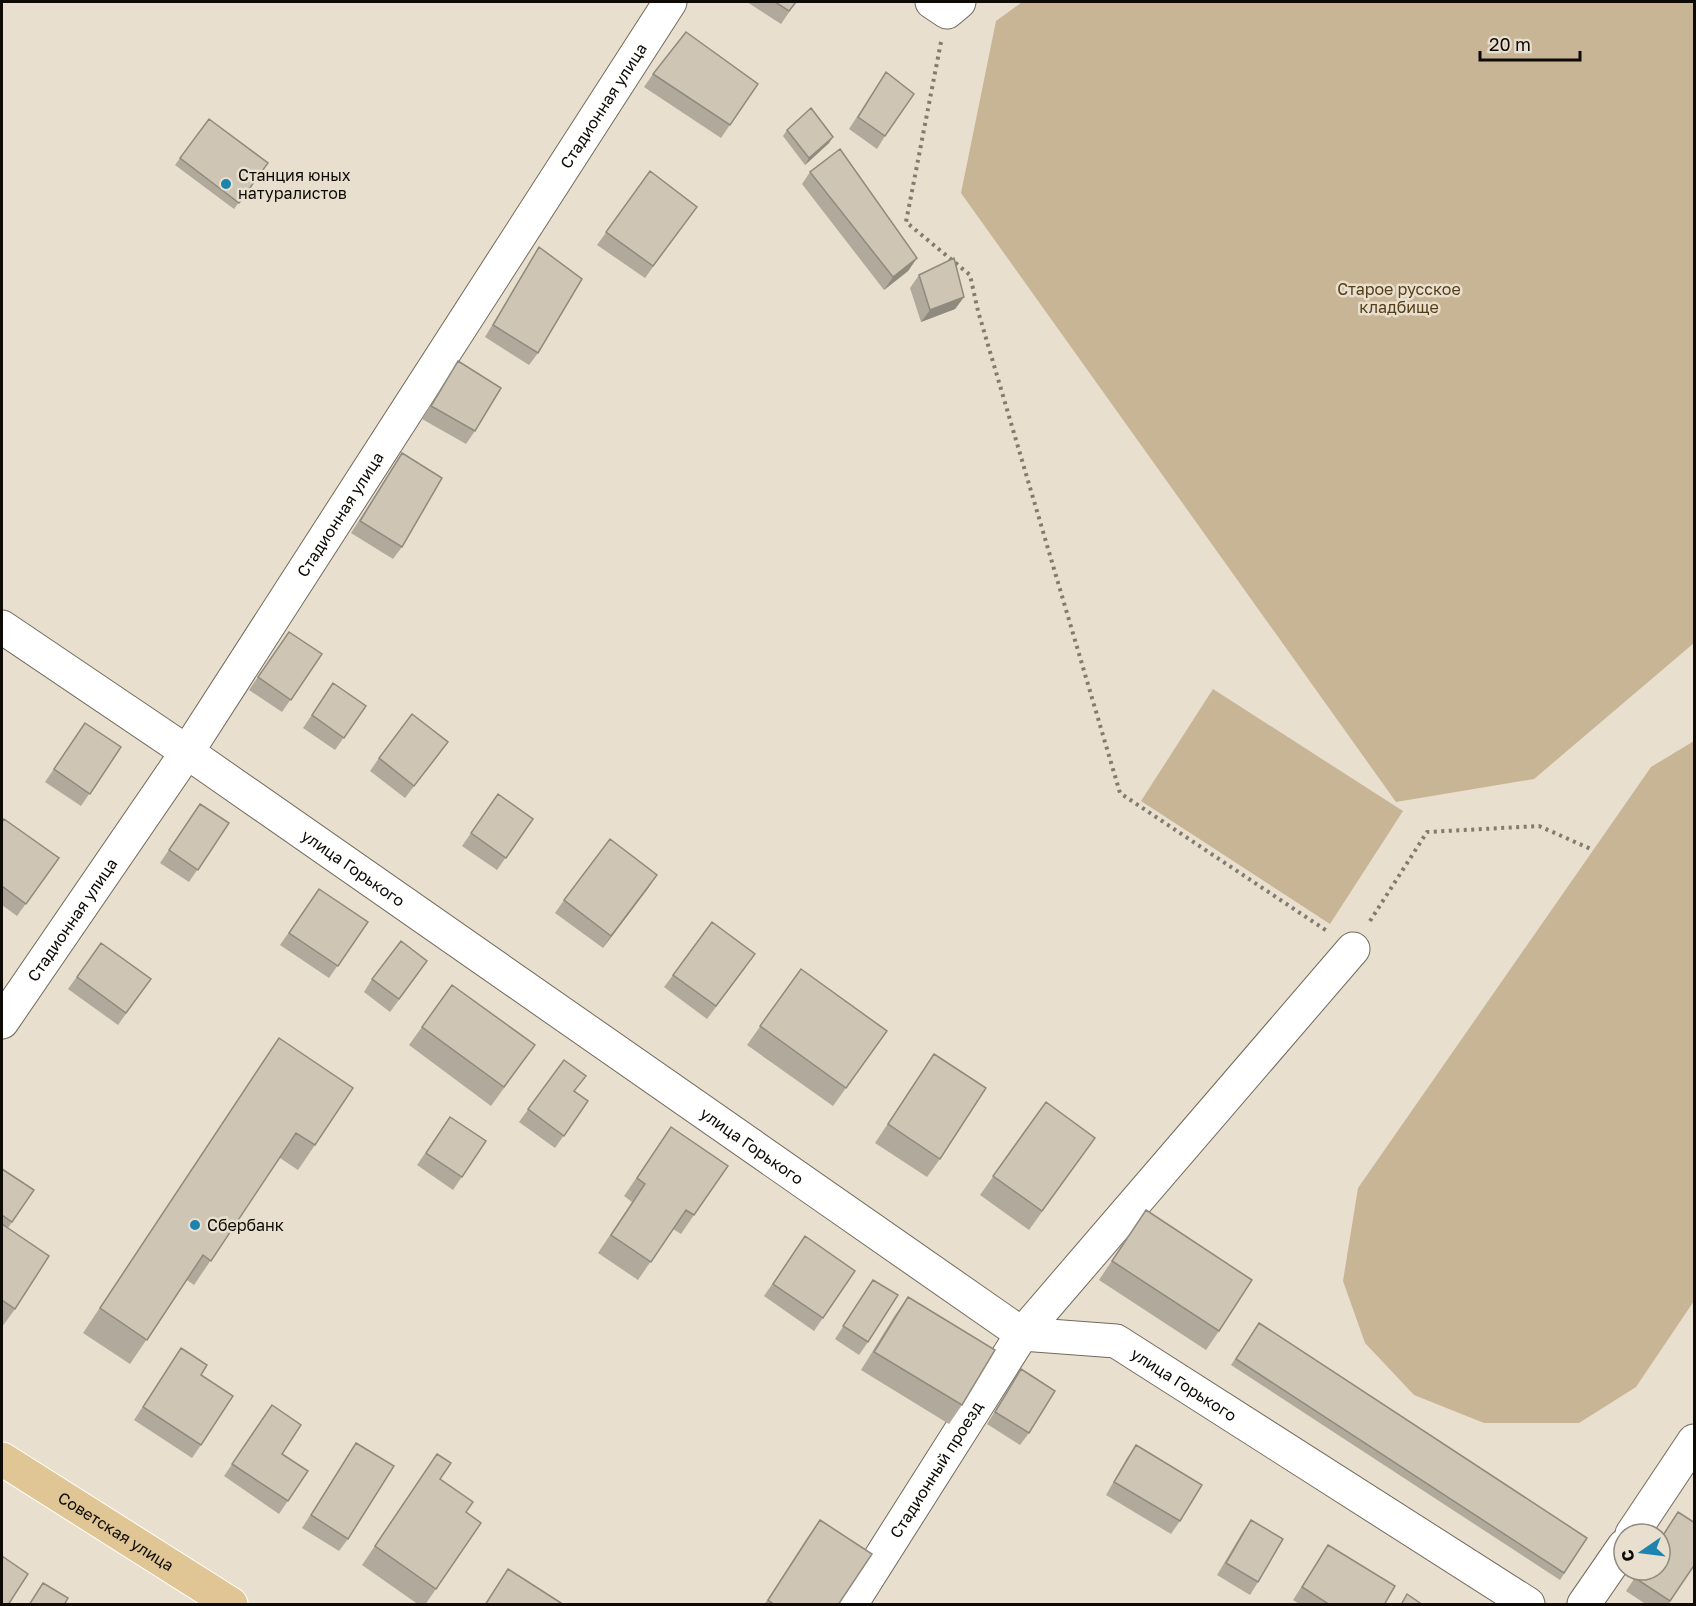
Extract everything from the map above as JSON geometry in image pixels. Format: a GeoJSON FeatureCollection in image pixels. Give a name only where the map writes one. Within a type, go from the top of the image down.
{"type":"FeatureCollection","features":[{"type":"Feature","properties":{"kind":"main road","name":"Советская улица"},"geometry":{"type":"LineString","coordinates":[[2,1459],[231,1605]]}},
{"type":"Feature","properties":{"kind":"street","name":"Стадионная улица"},"geometry":{"type":"LineString","coordinates":[[2,1022],[187,752],[670,2]]}},
{"type":"Feature","properties":{"kind":"street","name":"улица Горького"},"geometry":{"type":"LineString","coordinates":[[2,627],[187,752],[1022,1334],[1116,1341],[1528,1605]]}},
{"type":"Feature","properties":{"kind":"street","name":"Стадионный проезд"},"geometry":{"type":"LineString","coordinates":[[850,1605],[1022,1334],[1353,949]]}},
{"type":"Feature","properties":{"kind":"street"},"geometry":{"type":"LineString","coordinates":[[1640,1522],[1695,1441]]}},
{"type":"Feature","properties":{"kind":"street"},"geometry":{"type":"LineString","coordinates":[[1584,1605],[1612,1564]]}},
{"type":"Feature","properties":{"kind":"path"},"geometry":{"type":"LineString","coordinates":[[946,5],[906,222],[970,275],[978,311],[1120,793],[1353,949],[1426,831],[1539,826],[1593,850]]}},
{"type":"Feature","properties":{"kind":"green space","name":"Старое русское кладбище"},"geometry":{"type":"Polygon","coordinates":[[[1022,2],[1694,2],[1694,643],[1534,779],[1396,802],[961,193],[996,21],[1022,2]]]}},
{"type":"Feature","properties":{"kind":"green space"},"geometry":{"type":"Polygon","coordinates":[[[1213,689],[1403,811],[1330,924],[1141,801],[1213,689]]]}},
{"type":"Feature","properties":{"kind":"green space"},"geometry":{"type":"Polygon","coordinates":[[[1694,741],[1694,1301],[1636,1387],[1579,1423],[1484,1423],[1414,1395],[1365,1343],[1343,1281],[1358,1188],[1651,767],[1694,741]]]}},
{"type":"Feature","properties":{"kind":"building"},"geometry":{"type":"Polygon","coordinates":[[[775,2],[796,2],[789,11],[775,2]]]}},
{"type":"Feature","properties":{"kind":"building"},"geometry":{"type":"Polygon","coordinates":[[[686,32],[758,84],[730,125],[653,74],[686,32]]]}},
{"type":"Feature","properties":{"kind":"building"},"geometry":{"type":"Polygon","coordinates":[[[886,72],[914,94],[885,136],[858,117],[886,72]]]}},
{"type":"Feature","properties":{"kind":"building"},"geometry":{"type":"Polygon","coordinates":[[[811,108],[833,137],[809,158],[787,130],[811,108]]]}},
{"type":"Feature","properties":{"kind":"building"},"geometry":{"type":"Polygon","coordinates":[[[209,119],[268,163],[239,203],[180,158],[209,119]]]}},
{"type":"Feature","properties":{"kind":"building"},"geometry":{"type":"Polygon","coordinates":[[[840,149],[917,258],[893,277],[810,172],[840,149]]]}},
{"type":"Feature","properties":{"kind":"building"},"geometry":{"type":"Polygon","coordinates":[[[650,171],[697,207],[653,266],[606,232],[650,171]]]}},
{"type":"Feature","properties":{"kind":"building"},"geometry":{"type":"Polygon","coordinates":[[[539,247],[582,279],[538,353],[493,325],[539,247]]]}},
{"type":"Feature","properties":{"kind":"building"},"geometry":{"type":"Polygon","coordinates":[[[954,258],[964,297],[930,310],[919,275],[954,258]]]}},
{"type":"Feature","properties":{"kind":"building"},"geometry":{"type":"Polygon","coordinates":[[[458,361],[501,388],[475,431],[431,406],[458,361]]]}},
{"type":"Feature","properties":{"kind":"building"},"geometry":{"type":"Polygon","coordinates":[[[402,453],[442,478],[402,547],[360,521],[402,453]]]}},
{"type":"Feature","properties":{"kind":"building"},"geometry":{"type":"Polygon","coordinates":[[[289,632],[322,654],[291,700],[258,677],[289,632]]]}},
{"type":"Feature","properties":{"kind":"building"},"geometry":{"type":"Polygon","coordinates":[[[333,683],[366,706],[344,738],[312,715],[333,683]]]}},
{"type":"Feature","properties":{"kind":"building"},"geometry":{"type":"Polygon","coordinates":[[[412,714],[448,742],[414,786],[379,758],[412,714]]]}},
{"type":"Feature","properties":{"kind":"building"},"geometry":{"type":"Polygon","coordinates":[[[85,723],[121,747],[90,794],[54,769],[85,723]]]}},
{"type":"Feature","properties":{"kind":"building"},"geometry":{"type":"Polygon","coordinates":[[[498,794],[533,819],[506,858],[471,833],[498,794]]]}},
{"type":"Feature","properties":{"kind":"building"},"geometry":{"type":"Polygon","coordinates":[[[200,804],[229,823],[198,870],[169,850],[200,804]]]}},
{"type":"Feature","properties":{"kind":"building"},"geometry":{"type":"Polygon","coordinates":[[[4,819],[59,858],[26,904],[2,886],[2,822],[4,819]]]}},
{"type":"Feature","properties":{"kind":"building"},"geometry":{"type":"Polygon","coordinates":[[[610,839],[657,875],[611,936],[564,900],[610,839]]]}},
{"type":"Feature","properties":{"kind":"building"},"geometry":{"type":"Polygon","coordinates":[[[319,889],[368,922],[338,966],[289,933],[319,889]]]}},
{"type":"Feature","properties":{"kind":"building"},"geometry":{"type":"Polygon","coordinates":[[[712,922],[755,954],[716,1006],[673,975],[712,922]]]}},
{"type":"Feature","properties":{"kind":"building"},"geometry":{"type":"Polygon","coordinates":[[[401,941],[427,961],[399,999],[372,979],[401,941]]]}},
{"type":"Feature","properties":{"kind":"building"},"geometry":{"type":"Polygon","coordinates":[[[101,943],[151,979],[126,1013],[77,977],[101,943]]]}},
{"type":"Feature","properties":{"kind":"building"},"geometry":{"type":"Polygon","coordinates":[[[801,969],[887,1031],[846,1088],[760,1026],[801,969]]]}},
{"type":"Feature","properties":{"kind":"building"},"geometry":{"type":"Polygon","coordinates":[[[452,985],[535,1045],[504,1087],[422,1027],[452,985]]]}},
{"type":"Feature","properties":{"kind":"building","name":"Сбербанк"},"geometry":{"type":"Polygon","coordinates":[[[279,1038],[353,1088],[315,1145],[296,1133],[211,1261],[203,1255],[147,1340],[100,1308],[279,1038]]]}},
{"type":"Feature","properties":{"kind":"building"},"geometry":{"type":"Polygon","coordinates":[[[934,1054],[986,1088],[940,1159],[888,1124],[934,1054]]]}},
{"type":"Feature","properties":{"kind":"building"},"geometry":{"type":"Polygon","coordinates":[[[564,1060],[586,1076],[574,1091],[588,1101],[564,1136],[528,1109],[564,1060]]]}},
{"type":"Feature","properties":{"kind":"building"},"geometry":{"type":"Polygon","coordinates":[[[1046,1102],[1095,1138],[1042,1211],[993,1176],[1046,1102]]]}},
{"type":"Feature","properties":{"kind":"building"},"geometry":{"type":"Polygon","coordinates":[[[450,1117],[486,1141],[462,1177],[426,1153],[450,1117]]]}},
{"type":"Feature","properties":{"kind":"building"},"geometry":{"type":"Polygon","coordinates":[[[671,1127],[728,1166],[694,1215],[686,1210],[651,1262],[611,1235],[645,1184],[637,1178],[671,1127]]]}},
{"type":"Feature","properties":{"kind":"building"},"geometry":{"type":"Polygon","coordinates":[[[2,1169],[34,1190],[12,1222],[2,1215],[2,1169]]]}},
{"type":"Feature","properties":{"kind":"building"},"geometry":{"type":"Polygon","coordinates":[[[1146,1210],[1252,1280],[1219,1331],[1112,1261],[1146,1210]]]}},
{"type":"Feature","properties":{"kind":"building"},"geometry":{"type":"Polygon","coordinates":[[[2,1224],[49,1256],[15,1309],[2,1300],[2,1224]]]}},
{"type":"Feature","properties":{"kind":"building"},"geometry":{"type":"Polygon","coordinates":[[[805,1236],[855,1271],[823,1318],[773,1284],[805,1236]]]}},
{"type":"Feature","properties":{"kind":"building"},"geometry":{"type":"Polygon","coordinates":[[[873,1280],[898,1295],[868,1342],[843,1326],[873,1280]]]}},
{"type":"Feature","properties":{"kind":"building"},"geometry":{"type":"Polygon","coordinates":[[[908,1297],[995,1350],[962,1405],[874,1352],[908,1297]]]}},
{"type":"Feature","properties":{"kind":"building"},"geometry":{"type":"Polygon","coordinates":[[[1259,1323],[1587,1538],[1564,1573],[1236,1359],[1259,1323]]]}},
{"type":"Feature","properties":{"kind":"building"},"geometry":{"type":"Polygon","coordinates":[[[181,1348],[207,1365],[201,1375],[233,1396],[201,1445],[143,1407],[181,1348]]]}},
{"type":"Feature","properties":{"kind":"building"},"geometry":{"type":"Polygon","coordinates":[[[1021,1369],[1055,1391],[1029,1433],[995,1412],[1021,1369]]]}},
{"type":"Feature","properties":{"kind":"building"},"geometry":{"type":"Polygon","coordinates":[[[272,1405],[301,1425],[282,1454],[308,1471],[288,1501],[232,1464],[272,1405]]]}},
{"type":"Feature","properties":{"kind":"building"},"geometry":{"type":"Polygon","coordinates":[[[356,1443],[394,1466],[348,1539],[311,1515],[356,1443]]]}},
{"type":"Feature","properties":{"kind":"building"},"geometry":{"type":"Polygon","coordinates":[[[1136,1445],[1202,1485],[1180,1521],[1114,1482],[1136,1445]]]}},
{"type":"Feature","properties":{"kind":"building"},"geometry":{"type":"Polygon","coordinates":[[[437,1454],[451,1463],[440,1479],[473,1502],[466,1512],[481,1523],[436,1589],[375,1546],[437,1454]]]}},
{"type":"Feature","properties":{"kind":"building"},"geometry":{"type":"Polygon","coordinates":[[[1678,1512],[1695,1523],[1695,1564],[1670,1601],[1641,1582],[1672,1582],[1672,1522],[1678,1512]]]}},
{"type":"Feature","properties":{"kind":"building"},"geometry":{"type":"Polygon","coordinates":[[[820,1520],[872,1554],[838,1605],[775,1605],[768,1600],[820,1520]]]}},
{"type":"Feature","properties":{"kind":"building"},"geometry":{"type":"Polygon","coordinates":[[[1251,1520],[1283,1539],[1258,1582],[1226,1563],[1251,1520]]]}},
{"type":"Feature","properties":{"kind":"building"},"geometry":{"type":"Polygon","coordinates":[[[1328,1545],[1395,1586],[1384,1605],[1330,1605],[1302,1587],[1328,1545]]]}},
{"type":"Feature","properties":{"kind":"building"},"geometry":{"type":"Polygon","coordinates":[[[2,1556],[28,1574],[8,1605],[2,1605],[2,1556]]]}},
{"type":"Feature","properties":{"kind":"building"},"geometry":{"type":"Polygon","coordinates":[[[508,1569],[561,1603],[559,1605],[485,1605],[508,1569]]]}},
{"type":"Feature","properties":{"kind":"building"},"geometry":{"type":"Polygon","coordinates":[[[43,1583],[68,1598],[64,1605],[29,1605],[43,1583]]]}},
{"type":"Feature","properties":{"kind":"building"},"geometry":{"type":"Polygon","coordinates":[[[1407,1594],[1423,1605],[1401,1605],[1407,1594]]]}},
{"type":"Feature","properties":{"kind":"place","name":"Станция юных натуралистов"},"geometry":{"type":"Point","coordinates":[226,184]}},
{"type":"Feature","properties":{"kind":"place","name":"Сбербанк"},"geometry":{"type":"Point","coordinates":[195,1225]}}]}
